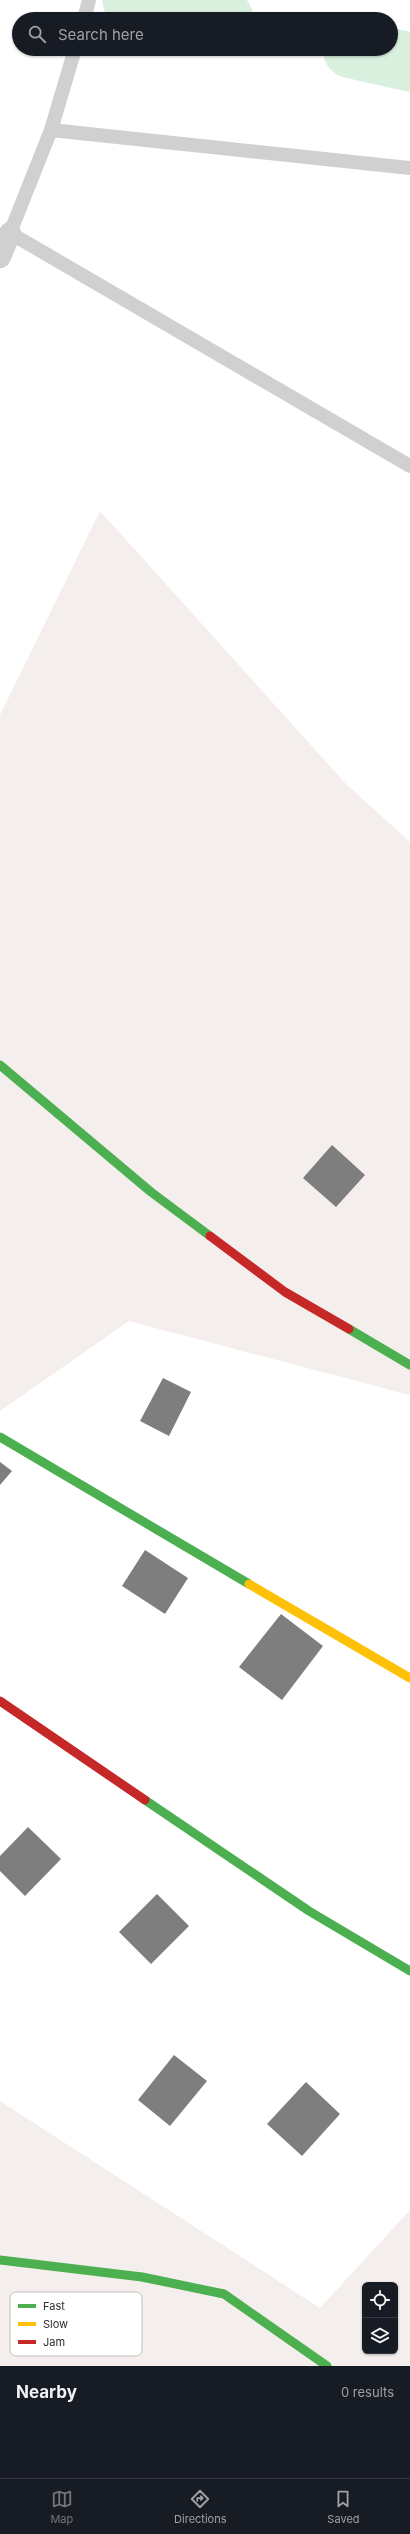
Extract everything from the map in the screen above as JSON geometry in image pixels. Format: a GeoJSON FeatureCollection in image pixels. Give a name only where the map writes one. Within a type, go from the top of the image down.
{"type":"FeatureCollection","features":[{"type":"Feature","properties":{"kind":"street"},"geometry":{"type":"LineString","coordinates":[[0,257],[10,233]]}},
{"type":"Feature","properties":{"kind":"street"},"geometry":{"type":"LineString","coordinates":[[0,1065],[151,1192],[285,1292],[410,1365]]}},
{"type":"Feature","properties":{"kind":"street"},"geometry":{"type":"LineString","coordinates":[[0,1437],[410,1678]]}},
{"type":"Feature","properties":{"kind":"street"},"geometry":{"type":"LineString","coordinates":[[0,1701],[309,1911],[410,1971]]}},
{"type":"Feature","properties":{"kind":"street"},"geometry":{"type":"LineString","coordinates":[[0,2260],[142,2277],[224,2294],[327,2366]]}},
{"type":"Feature","properties":{"kind":"lane"},"geometry":{"type":"LineString","coordinates":[[86,12],[89,0]]}},
{"type":"Feature","properties":{"kind":"lane"},"geometry":{"type":"LineString","coordinates":[[73,56],[52,130],[10,233],[410,466]]}},
{"type":"Feature","properties":{"kind":"lane"},"geometry":{"type":"LineString","coordinates":[[52,130],[410,168]]}},
{"type":"Feature","properties":{"kind":"shaded area"},"geometry":{"type":"Polygon","coordinates":[[[100,511],[346,784],[410,842],[410,1395],[129,1321],[0,1411],[0,715],[100,511]]]}},
{"type":"Feature","properties":{"kind":"shaded area"},"geometry":{"type":"Polygon","coordinates":[[[0,2101],[320,2308],[410,2210],[410,2366],[0,2366],[0,2101]]]}},
{"type":"Feature","properties":{"kind":"building"},"geometry":{"type":"Polygon","coordinates":[[[332,1145],[365,1175],[336,1207],[303,1178],[332,1145]]]}},
{"type":"Feature","properties":{"kind":"building"},"geometry":{"type":"Polygon","coordinates":[[[163,1378],[191,1392],[169,1436],[140,1421],[163,1378]]]}},
{"type":"Feature","properties":{"kind":"building"},"geometry":{"type":"Polygon","coordinates":[[[0,1462],[12,1471],[0,1485],[0,1462]]]}},
{"type":"Feature","properties":{"kind":"building"},"geometry":{"type":"Polygon","coordinates":[[[145,1550],[188,1578],[165,1614],[122,1586],[145,1550]]]}},
{"type":"Feature","properties":{"kind":"building"},"geometry":{"type":"Polygon","coordinates":[[[281,1614],[323,1646],[282,1700],[239,1667],[281,1614]]]}},
{"type":"Feature","properties":{"kind":"building"},"geometry":{"type":"Polygon","coordinates":[[[28,1827],[61,1859],[25,1896],[0,1871],[0,1856],[28,1827]]]}},
{"type":"Feature","properties":{"kind":"building"},"geometry":{"type":"Polygon","coordinates":[[[157,1894],[189,1926],[151,1964],[119,1932],[157,1894]]]}},
{"type":"Feature","properties":{"kind":"building"},"geometry":{"type":"Polygon","coordinates":[[[174,2055],[207,2081],[170,2126],[138,2100],[174,2055]]]}},
{"type":"Feature","properties":{"kind":"building"},"geometry":{"type":"Polygon","coordinates":[[[306,2082],[340,2114],[302,2156],[267,2124],[306,2082]]]}},
{"type":"Feature","properties":{"kind":"waterway"},"geometry":{"type":"LineString","coordinates":[[132,0],[190,12]]}},
{"type":"Feature","properties":{"kind":"waterway"},"geometry":{"type":"LineString","coordinates":[[383,56],[410,62]]}},
{"type":"Feature","properties":{"kind":"traffic: fast"},"geometry":{"type":"LineString","coordinates":[[0,1065],[151,1192],[210,1236]]}},
{"type":"Feature","properties":{"kind":"traffic: fast"},"geometry":{"type":"LineString","coordinates":[[349,1329],[410,1365]]}},
{"type":"Feature","properties":{"kind":"traffic: fast"},"geometry":{"type":"LineString","coordinates":[[0,1437],[249,1584]]}},
{"type":"Feature","properties":{"kind":"traffic: fast"},"geometry":{"type":"LineString","coordinates":[[145,1800],[309,1911],[410,1971]]}},
{"type":"Feature","properties":{"kind":"traffic: fast"},"geometry":{"type":"LineString","coordinates":[[0,2260],[142,2277],[224,2294],[327,2366]]}},
{"type":"Feature","properties":{"kind":"traffic: slow"},"geometry":{"type":"LineString","coordinates":[[249,1584],[410,1678]]}},
{"type":"Feature","properties":{"kind":"traffic: jam"},"geometry":{"type":"LineString","coordinates":[[210,1236],[285,1292],[349,1329]]}},
{"type":"Feature","properties":{"kind":"traffic: jam"},"geometry":{"type":"LineString","coordinates":[[0,1701],[145,1800]]}}]}
